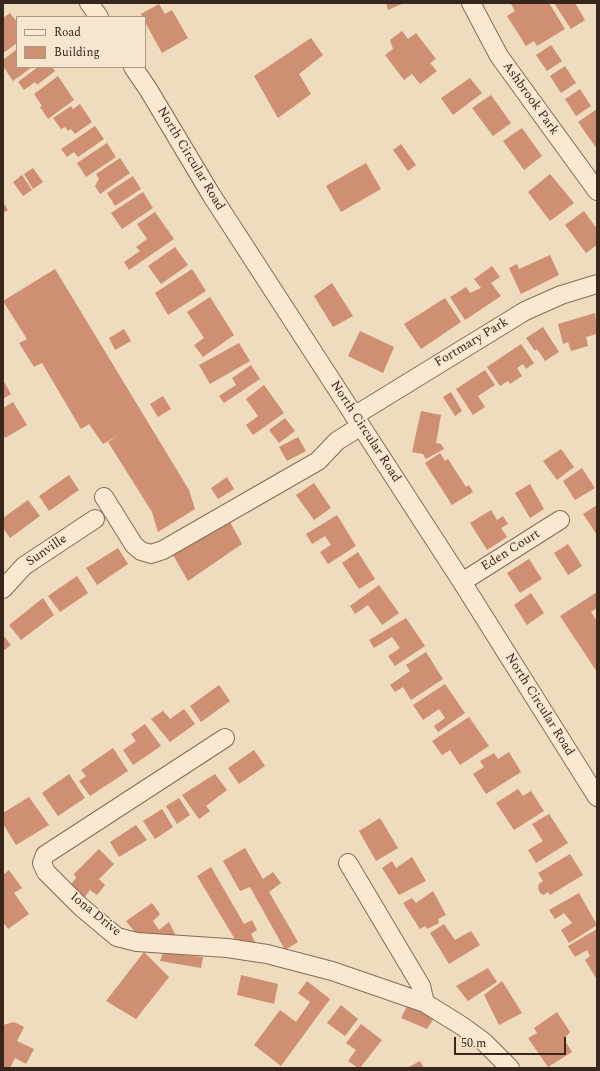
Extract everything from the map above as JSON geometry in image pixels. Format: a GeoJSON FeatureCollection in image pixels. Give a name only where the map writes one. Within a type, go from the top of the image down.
{"type":"FeatureCollection","features":[{"type":"Feature","properties":{"kind":"street"},"geometry":{"type":"LineString","coordinates":[[89,3],[98,16]]}},
{"type":"Feature","properties":{"kind":"street","name":"Ashbrook Park"},"geometry":{"type":"LineString","coordinates":[[471,3],[499,56],[597,191]]}},
{"type":"Feature","properties":{"kind":"street","name":"North Circular Road"},"geometry":{"type":"LineString","coordinates":[[134,68],[148,89],[212,196],[462,582],[597,797]]}},
{"type":"Feature","properties":{"kind":"street","name":"Fortmary Park"},"geometry":{"type":"LineString","coordinates":[[104,497],[134,545],[141,552],[151,554],[163,550],[318,461],[357,421],[525,311],[561,295],[597,284]]}},
{"type":"Feature","properties":{"kind":"street","name":"Sunville"},"geometry":{"type":"LineString","coordinates":[[3,589],[24,566],[95,519]]}},
{"type":"Feature","properties":{"kind":"street","name":"Eden Court"},"geometry":{"type":"LineString","coordinates":[[462,582],[560,520]]}},
{"type":"Feature","properties":{"kind":"street","name":"Iona Drive"},"geometry":{"type":"LineString","coordinates":[[225,738],[45,855],[42,863],[46,872],[80,906],[117,937],[137,942],[227,948],[267,954],[332,971],[425,1003],[462,1026],[484,1042],[510,1068]]}},
{"type":"Feature","properties":{"kind":"street"},"geometry":{"type":"LineString","coordinates":[[348,863],[421,986],[425,1003]]}},
{"type":"Feature","properties":{"kind":"building"},"geometry":{"type":"Polygon","coordinates":[[[386,3],[404,3],[388,10],[386,3]]]}},
{"type":"Feature","properties":{"kind":"building"},"geometry":{"type":"Polygon","coordinates":[[[549,3],[565,29],[537,46],[534,41],[526,46],[507,16],[515,11],[511,4],[549,3]]]}},
{"type":"Feature","properties":{"kind":"building"},"geometry":{"type":"Polygon","coordinates":[[[554,3],[575,3],[585,20],[571,29],[554,3]]]}},
{"type":"Feature","properties":{"kind":"building"},"geometry":{"type":"Polygon","coordinates":[[[159,4],[165,14],[172,10],[188,38],[162,53],[146,24],[146,16],[142,16],[141,14],[159,4]]]}},
{"type":"Feature","properties":{"kind":"building"},"geometry":{"type":"Polygon","coordinates":[[[10,13],[16,21],[16,44],[5,52],[3,49],[3,18],[10,13]]]}},
{"type":"Feature","properties":{"kind":"building"},"geometry":{"type":"Polygon","coordinates":[[[402,31],[408,39],[416,33],[436,59],[430,63],[437,71],[420,84],[412,74],[404,80],[385,55],[393,49],[390,40],[402,31]]]}},
{"type":"Feature","properties":{"kind":"building"},"geometry":{"type":"Polygon","coordinates":[[[311,38],[323,55],[299,74],[311,94],[278,118],[254,76],[311,38]]]}},
{"type":"Feature","properties":{"kind":"building"},"geometry":{"type":"Polygon","coordinates":[[[551,45],[562,61],[547,71],[536,55],[551,45]]]}},
{"type":"Feature","properties":{"kind":"building"},"geometry":{"type":"Polygon","coordinates":[[[16,50],[16,68],[31,68],[13,81],[3,66],[3,60],[16,50]]]}},
{"type":"Feature","properties":{"kind":"building"},"geometry":{"type":"Polygon","coordinates":[[[565,66],[576,83],[561,93],[550,76],[565,66]]]}},
{"type":"Feature","properties":{"kind":"building"},"geometry":{"type":"Polygon","coordinates":[[[37,68],[53,68],[55,71],[37,85],[35,82],[24,90],[18,82],[37,68]]]}},
{"type":"Feature","properties":{"kind":"building"},"geometry":{"type":"Polygon","coordinates":[[[58,76],[74,100],[48,119],[34,94],[58,76]]]}},
{"type":"Feature","properties":{"kind":"building"},"geometry":{"type":"Polygon","coordinates":[[[470,78],[482,93],[453,115],[441,98],[470,78]]]}},
{"type":"Feature","properties":{"kind":"building"},"geometry":{"type":"Polygon","coordinates":[[[580,89],[591,106],[576,116],[565,99],[580,89]]]}},
{"type":"Feature","properties":{"kind":"building"},"geometry":{"type":"Polygon","coordinates":[[[491,95],[511,123],[493,136],[472,108],[491,95]]]}},
{"type":"Feature","properties":{"kind":"building"},"geometry":{"type":"Polygon","coordinates":[[[80,104],[92,122],[75,134],[71,129],[68,131],[65,127],[61,129],[53,118],[71,106],[73,109],[80,104]]]}},
{"type":"Feature","properties":{"kind":"building"},"geometry":{"type":"Polygon","coordinates":[[[597,109],[597,149],[578,122],[597,109]]]}},
{"type":"Feature","properties":{"kind":"building"},"geometry":{"type":"Polygon","coordinates":[[[95,126],[104,139],[78,157],[74,152],[67,157],[61,149],[95,126]]]}},
{"type":"Feature","properties":{"kind":"building"},"geometry":{"type":"Polygon","coordinates":[[[522,128],[542,156],[524,170],[503,141],[522,128]]]}},
{"type":"Feature","properties":{"kind":"building"},"geometry":{"type":"Polygon","coordinates":[[[107,143],[116,157],[86,177],[77,163],[107,143]]]}},
{"type":"Feature","properties":{"kind":"building"},"geometry":{"type":"Polygon","coordinates":[[[401,144],[416,165],[408,171],[393,150],[401,144]]]}},
{"type":"Feature","properties":{"kind":"building"},"geometry":{"type":"Polygon","coordinates":[[[120,158],[130,173],[100,194],[95,186],[99,179],[96,174],[120,158]]]}},
{"type":"Feature","properties":{"kind":"building"},"geometry":{"type":"Polygon","coordinates":[[[366,163],[381,189],[341,212],[326,186],[366,163]]]}},
{"type":"Feature","properties":{"kind":"building"},"geometry":{"type":"Polygon","coordinates":[[[33,168],[43,182],[33,189],[24,174],[33,168]]]}},
{"type":"Feature","properties":{"kind":"building"},"geometry":{"type":"Polygon","coordinates":[[[550,174],[574,203],[550,221],[528,192],[550,174]]]}},
{"type":"Feature","properties":{"kind":"building"},"geometry":{"type":"Polygon","coordinates":[[[22,175],[32,190],[23,196],[13,182],[22,175]]]}},
{"type":"Feature","properties":{"kind":"building"},"geometry":{"type":"Polygon","coordinates":[[[133,176],[141,189],[115,206],[107,193],[133,176]]]}},
{"type":"Feature","properties":{"kind":"building"},"geometry":{"type":"Polygon","coordinates":[[[143,192],[153,208],[122,229],[111,213],[143,192]]]}},
{"type":"Feature","properties":{"kind":"building"},"geometry":{"type":"Polygon","coordinates":[[[3,202],[8,210],[3,213],[3,202]]]}},
{"type":"Feature","properties":{"kind":"building"},"geometry":{"type":"Polygon","coordinates":[[[584,211],[597,229],[597,245],[586,253],[565,225],[584,211]]]}},
{"type":"Feature","properties":{"kind":"building"},"geometry":{"type":"Polygon","coordinates":[[[155,212],[174,239],[129,270],[124,262],[140,251],[136,247],[147,239],[137,224],[155,212]]]}},
{"type":"Feature","properties":{"kind":"building"},"geometry":{"type":"Polygon","coordinates":[[[175,247],[188,265],[161,284],[148,266],[175,247]]]}},
{"type":"Feature","properties":{"kind":"building"},"geometry":{"type":"Polygon","coordinates":[[[550,255],[559,275],[521,294],[509,268],[517,264],[519,269],[550,255]]]}},
{"type":"Feature","properties":{"kind":"building"},"geometry":{"type":"Polygon","coordinates":[[[492,266],[500,277],[491,283],[501,296],[465,320],[450,297],[466,287],[470,293],[481,288],[474,279],[492,266]]]}},
{"type":"Feature","properties":{"kind":"building"},"geometry":{"type":"Polygon","coordinates":[[[55,269],[189,490],[195,509],[158,532],[152,512],[108,442],[119,435],[103,444],[89,424],[81,429],[42,363],[34,367],[19,343],[27,339],[3,301],[55,269]]]}},
{"type":"Feature","properties":{"kind":"building"},"geometry":{"type":"Polygon","coordinates":[[[192,269],[206,291],[168,315],[155,293],[192,269]]]}},
{"type":"Feature","properties":{"kind":"building"},"geometry":{"type":"Polygon","coordinates":[[[332,283],[353,316],[333,327],[314,296],[332,283]]]}},
{"type":"Feature","properties":{"kind":"building"},"geometry":{"type":"Polygon","coordinates":[[[210,297],[234,335],[203,357],[194,345],[204,338],[187,312],[210,297]]]}},
{"type":"Feature","properties":{"kind":"building"},"geometry":{"type":"Polygon","coordinates":[[[445,298],[461,322],[421,349],[404,324],[445,298]]]}},
{"type":"Feature","properties":{"kind":"building"},"geometry":{"type":"Polygon","coordinates":[[[595,313],[597,334],[586,337],[588,346],[571,351],[568,342],[563,344],[558,324],[595,313]]]}},
{"type":"Feature","properties":{"kind":"building"},"geometry":{"type":"Polygon","coordinates":[[[543,327],[559,352],[545,361],[537,349],[535,351],[526,338],[543,327]]]}},
{"type":"Feature","properties":{"kind":"building"},"geometry":{"type":"Polygon","coordinates":[[[124,329],[131,341],[115,350],[109,338],[124,329]]]}},
{"type":"Feature","properties":{"kind":"building"},"geometry":{"type":"Polygon","coordinates":[[[360,331],[394,347],[383,373],[348,356],[360,331]]]}},
{"type":"Feature","properties":{"kind":"building"},"geometry":{"type":"Polygon","coordinates":[[[239,343],[250,361],[210,384],[199,365],[239,343]]]}},
{"type":"Feature","properties":{"kind":"building"},"geometry":{"type":"Polygon","coordinates":[[[521,344],[534,363],[526,369],[523,364],[517,368],[522,376],[510,384],[508,381],[500,386],[487,367],[521,344]]]}},
{"type":"Feature","properties":{"kind":"building"},"geometry":{"type":"Polygon","coordinates":[[[251,365],[260,379],[224,403],[219,396],[236,385],[232,378],[251,365]]]}},
{"type":"Feature","properties":{"kind":"building"},"geometry":{"type":"Polygon","coordinates":[[[485,370],[495,385],[478,396],[485,407],[473,415],[456,389],[485,370]]]}},
{"type":"Feature","properties":{"kind":"building"},"geometry":{"type":"Polygon","coordinates":[[[3,380],[11,394],[3,399],[3,380]]]}},
{"type":"Feature","properties":{"kind":"building"},"geometry":{"type":"Polygon","coordinates":[[[264,385],[284,413],[253,435],[246,425],[258,416],[246,399],[264,385]]]}},
{"type":"Feature","properties":{"kind":"building"},"geometry":{"type":"Polygon","coordinates":[[[451,392],[462,411],[455,416],[443,397],[451,392]]]}},
{"type":"Feature","properties":{"kind":"building"},"geometry":{"type":"Polygon","coordinates":[[[163,396],[171,409],[158,417],[150,404],[163,396]]]}},
{"type":"Feature","properties":{"kind":"building"},"geometry":{"type":"Polygon","coordinates":[[[13,402],[27,425],[5,438],[3,434],[3,408],[13,402]]]}},
{"type":"Feature","properties":{"kind":"building"},"geometry":{"type":"Polygon","coordinates":[[[421,411],[441,415],[436,443],[441,444],[444,449],[426,459],[423,454],[412,452],[421,411]]]}},
{"type":"Feature","properties":{"kind":"building"},"geometry":{"type":"Polygon","coordinates":[[[285,418],[295,431],[279,443],[269,430],[285,418]]]}},
{"type":"Feature","properties":{"kind":"building"},"geometry":{"type":"Polygon","coordinates":[[[298,437],[306,451],[287,461],[279,447],[298,437]]]}},
{"type":"Feature","properties":{"kind":"building"},"geometry":{"type":"Polygon","coordinates":[[[561,449],[574,467],[557,480],[543,461],[561,449]]]}},
{"type":"Feature","properties":{"kind":"building"},"geometry":{"type":"Polygon","coordinates":[[[440,453],[445,461],[448,459],[466,487],[469,485],[473,492],[452,505],[425,463],[440,453]]]}},
{"type":"Feature","properties":{"kind":"building"},"geometry":{"type":"Polygon","coordinates":[[[582,468],[595,488],[575,500],[563,481],[582,468]]]}},
{"type":"Feature","properties":{"kind":"building"},"geometry":{"type":"Polygon","coordinates":[[[69,475],[79,490],[49,511],[39,496],[69,475]]]}},
{"type":"Feature","properties":{"kind":"building"},"geometry":{"type":"Polygon","coordinates":[[[227,477],[234,489],[218,499],[211,488],[227,477]]]}},
{"type":"Feature","properties":{"kind":"building"},"geometry":{"type":"Polygon","coordinates":[[[314,483],[331,508],[314,520],[296,495],[314,483]]]}},
{"type":"Feature","properties":{"kind":"building"},"geometry":{"type":"Polygon","coordinates":[[[530,484],[544,509],[530,518],[515,493],[530,484]]]}},
{"type":"Feature","properties":{"kind":"building"},"geometry":{"type":"Polygon","coordinates":[[[28,500],[40,516],[10,538],[3,528],[3,518],[28,500]]]}},
{"type":"Feature","properties":{"kind":"building"},"geometry":{"type":"Polygon","coordinates":[[[597,505],[597,535],[583,514],[597,505]]]}},
{"type":"Feature","properties":{"kind":"building"},"geometry":{"type":"Polygon","coordinates":[[[491,510],[497,520],[503,516],[508,524],[501,528],[507,537],[487,550],[470,523],[491,510]]]}},
{"type":"Feature","properties":{"kind":"building"},"geometry":{"type":"Polygon","coordinates":[[[337,515],[356,546],[328,564],[320,552],[331,545],[325,536],[312,544],[306,534],[337,515]]]}},
{"type":"Feature","properties":{"kind":"building"},"geometry":{"type":"Polygon","coordinates":[[[230,522],[242,544],[188,581],[173,555],[230,522]]]}},
{"type":"Feature","properties":{"kind":"building"},"geometry":{"type":"Polygon","coordinates":[[[568,544],[582,566],[568,575],[554,553],[568,544]]]}},
{"type":"Feature","properties":{"kind":"building"},"geometry":{"type":"Polygon","coordinates":[[[118,548],[128,564],[97,585],[86,568],[118,548]]]}},
{"type":"Feature","properties":{"kind":"building"},"geometry":{"type":"Polygon","coordinates":[[[358,552],[375,579],[359,589],[342,563],[358,552]]]}},
{"type":"Feature","properties":{"kind":"building"},"geometry":{"type":"Polygon","coordinates":[[[529,559],[542,579],[520,593],[507,573],[529,559]]]}},
{"type":"Feature","properties":{"kind":"building"},"geometry":{"type":"Polygon","coordinates":[[[77,576],[88,593],[60,612],[48,596],[77,576]]]}},
{"type":"Feature","properties":{"kind":"building"},"geometry":{"type":"Polygon","coordinates":[[[379,585],[399,613],[382,625],[368,605],[355,614],[350,606],[379,585]]]}},
{"type":"Feature","properties":{"kind":"building"},"geometry":{"type":"Polygon","coordinates":[[[597,592],[597,608],[591,612],[597,621],[597,672],[560,616],[597,592]]]}},
{"type":"Feature","properties":{"kind":"building"},"geometry":{"type":"Polygon","coordinates":[[[531,593],[544,613],[527,625],[514,605],[531,593]]]}},
{"type":"Feature","properties":{"kind":"building"},"geometry":{"type":"Polygon","coordinates":[[[43,598],[54,615],[21,640],[9,625],[43,598]]]}},
{"type":"Feature","properties":{"kind":"building"},"geometry":{"type":"Polygon","coordinates":[[[406,618],[425,646],[395,666],[388,656],[400,648],[392,637],[374,648],[369,640],[406,618]]]}},
{"type":"Feature","properties":{"kind":"building"},"geometry":{"type":"Polygon","coordinates":[[[3,635],[11,645],[3,651],[3,635]]]}},
{"type":"Feature","properties":{"kind":"building"},"geometry":{"type":"Polygon","coordinates":[[[426,652],[443,679],[411,700],[403,687],[395,692],[390,685],[410,671],[406,665],[426,652]]]}},
{"type":"Feature","properties":{"kind":"building"},"geometry":{"type":"Polygon","coordinates":[[[445,684],[465,713],[438,732],[434,726],[445,718],[439,709],[423,720],[413,705],[445,684]]]}},
{"type":"Feature","properties":{"kind":"building"},"geometry":{"type":"Polygon","coordinates":[[[219,685],[230,701],[201,722],[190,706],[219,685]]]}},
{"type":"Feature","properties":{"kind":"building"},"geometry":{"type":"Polygon","coordinates":[[[184,709],[195,724],[170,742],[151,719],[163,711],[170,719],[184,709]]]}},
{"type":"Feature","properties":{"kind":"building"},"geometry":{"type":"Polygon","coordinates":[[[469,717],[489,746],[460,765],[450,750],[442,755],[432,741],[469,717]]]}},
{"type":"Feature","properties":{"kind":"building"},"geometry":{"type":"Polygon","coordinates":[[[145,724],[161,746],[133,765],[123,750],[136,741],[131,734],[145,724]]]}},
{"type":"Feature","properties":{"kind":"building"},"geometry":{"type":"Polygon","coordinates":[[[113,748],[128,771],[90,796],[79,781],[86,776],[81,770],[113,748]]]}},
{"type":"Feature","properties":{"kind":"building"},"geometry":{"type":"Polygon","coordinates":[[[254,750],[265,766],[239,784],[228,768],[254,750]]]}},
{"type":"Feature","properties":{"kind":"building"},"geometry":{"type":"Polygon","coordinates":[[[509,752],[521,772],[486,794],[473,774],[484,767],[480,761],[494,753],[498,759],[509,752]]]}},
{"type":"Feature","properties":{"kind":"building"},"geometry":{"type":"Polygon","coordinates":[[[69,774],[85,798],[58,816],[42,793],[69,774]]]}},
{"type":"Feature","properties":{"kind":"building"},"geometry":{"type":"Polygon","coordinates":[[[215,774],[227,790],[206,806],[210,811],[199,819],[182,795],[215,774]]]}},
{"type":"Feature","properties":{"kind":"building"},"geometry":{"type":"Polygon","coordinates":[[[518,789],[523,796],[531,791],[544,811],[514,830],[496,803],[518,789]]]}},
{"type":"Feature","properties":{"kind":"building"},"geometry":{"type":"Polygon","coordinates":[[[29,797],[49,825],[16,845],[3,824],[3,813],[29,797]]]}},
{"type":"Feature","properties":{"kind":"building"},"geometry":{"type":"Polygon","coordinates":[[[179,798],[190,815],[177,824],[166,806],[179,798]]]}},
{"type":"Feature","properties":{"kind":"building"},"geometry":{"type":"Polygon","coordinates":[[[162,809],[173,827],[155,839],[143,821],[162,809]]]}},
{"type":"Feature","properties":{"kind":"building"},"geometry":{"type":"Polygon","coordinates":[[[549,814],[568,843],[536,863],[528,850],[543,841],[532,824],[549,814]]]}},
{"type":"Feature","properties":{"kind":"building"},"geometry":{"type":"Polygon","coordinates":[[[380,818],[398,848],[376,861],[359,831],[380,818]]]}},
{"type":"Feature","properties":{"kind":"building"},"geometry":{"type":"Polygon","coordinates":[[[136,825],[147,840],[119,857],[110,842],[136,825]]]}},
{"type":"Feature","properties":{"kind":"building"},"geometry":{"type":"Polygon","coordinates":[[[245,848],[263,879],[273,872],[281,883],[269,892],[298,942],[285,950],[250,887],[240,891],[223,861],[245,848]]]}},
{"type":"Feature","properties":{"kind":"building"},"geometry":{"type":"Polygon","coordinates":[[[99,849],[114,864],[99,879],[105,885],[97,895],[90,890],[84,898],[71,884],[76,878],[74,874],[99,849]]]}},
{"type":"Feature","properties":{"kind":"building"},"geometry":{"type":"Polygon","coordinates":[[[570,854],[583,875],[550,895],[548,892],[544,895],[540,893],[538,888],[539,884],[543,881],[538,873],[570,854]]]}},
{"type":"Feature","properties":{"kind":"building"},"geometry":{"type":"Polygon","coordinates":[[[412,857],[426,881],[399,895],[382,868],[392,861],[396,868],[412,857]]]}},
{"type":"Feature","properties":{"kind":"building"},"geometry":{"type":"Polygon","coordinates":[[[211,867],[244,924],[252,920],[257,930],[251,934],[256,944],[236,941],[197,876],[211,867]]]}},
{"type":"Feature","properties":{"kind":"building"},"geometry":{"type":"Polygon","coordinates":[[[9,870],[22,888],[14,893],[29,914],[8,929],[3,922],[3,875],[9,870]]]}},
{"type":"Feature","properties":{"kind":"building"},"geometry":{"type":"Polygon","coordinates":[[[433,891],[446,915],[438,919],[439,923],[427,929],[425,926],[420,929],[403,903],[412,898],[416,903],[433,891]]]}},
{"type":"Feature","properties":{"kind":"building"},"geometry":{"type":"Polygon","coordinates":[[[579,893],[597,925],[569,943],[561,930],[572,923],[564,913],[555,919],[549,910],[579,893]]]}},
{"type":"Feature","properties":{"kind":"building"},"geometry":{"type":"Polygon","coordinates":[[[152,903],[160,914],[153,921],[159,930],[169,922],[176,936],[137,935],[126,921],[152,903]]]}},
{"type":"Feature","properties":{"kind":"building"},"geometry":{"type":"Polygon","coordinates":[[[444,924],[455,940],[471,931],[480,945],[449,964],[430,933],[444,924]]]}},
{"type":"Feature","properties":{"kind":"building"},"geometry":{"type":"Polygon","coordinates":[[[597,929],[596,978],[585,960],[590,956],[587,950],[575,957],[568,946],[597,929]]]}},
{"type":"Feature","properties":{"kind":"building"},"geometry":{"type":"Polygon","coordinates":[[[144,952],[169,977],[136,1019],[106,1001],[144,952]]]}},
{"type":"Feature","properties":{"kind":"building"},"geometry":{"type":"Polygon","coordinates":[[[163,953],[203,957],[201,968],[160,961],[163,953]]]}},
{"type":"Feature","properties":{"kind":"building"},"geometry":{"type":"Polygon","coordinates":[[[488,968],[497,982],[468,1001],[456,986],[488,968]]]}},
{"type":"Feature","properties":{"kind":"building"},"geometry":{"type":"Polygon","coordinates":[[[241,975],[278,984],[274,1004],[237,995],[241,975]]]}},
{"type":"Feature","properties":{"kind":"building"},"geometry":{"type":"Polygon","coordinates":[[[307,981],[330,999],[281,1066],[254,1045],[280,1010],[296,1022],[310,1002],[298,993],[307,981]]]}},
{"type":"Feature","properties":{"kind":"building"},"geometry":{"type":"Polygon","coordinates":[[[502,981],[522,1013],[499,1025],[484,995],[502,981]]]}},
{"type":"Feature","properties":{"kind":"building"},"geometry":{"type":"Polygon","coordinates":[[[408,1004],[434,1018],[427,1029],[401,1018],[408,1004]]]}},
{"type":"Feature","properties":{"kind":"building"},"geometry":{"type":"Polygon","coordinates":[[[341,1005],[358,1019],[345,1036],[327,1023],[341,1005]]]}},
{"type":"Feature","properties":{"kind":"building"},"geometry":{"type":"Polygon","coordinates":[[[557,1012],[570,1032],[564,1039],[572,1052],[548,1067],[528,1038],[537,1033],[534,1028],[557,1012]]]}},
{"type":"Feature","properties":{"kind":"building"},"geometry":{"type":"Polygon","coordinates":[[[14,1022],[24,1027],[17,1041],[34,1049],[26,1064],[15,1058],[10,1068],[3,1068],[3,1025],[14,1022]]]}},
{"type":"Feature","properties":{"kind":"building"},"geometry":{"type":"Polygon","coordinates":[[[361,1024],[382,1040],[360,1068],[358,1068],[348,1061],[356,1050],[346,1043],[361,1024]]]}},
{"type":"Feature","properties":{"kind":"building"},"geometry":{"type":"Polygon","coordinates":[[[420,1061],[424,1068],[407,1068],[420,1061]]]}}]}
